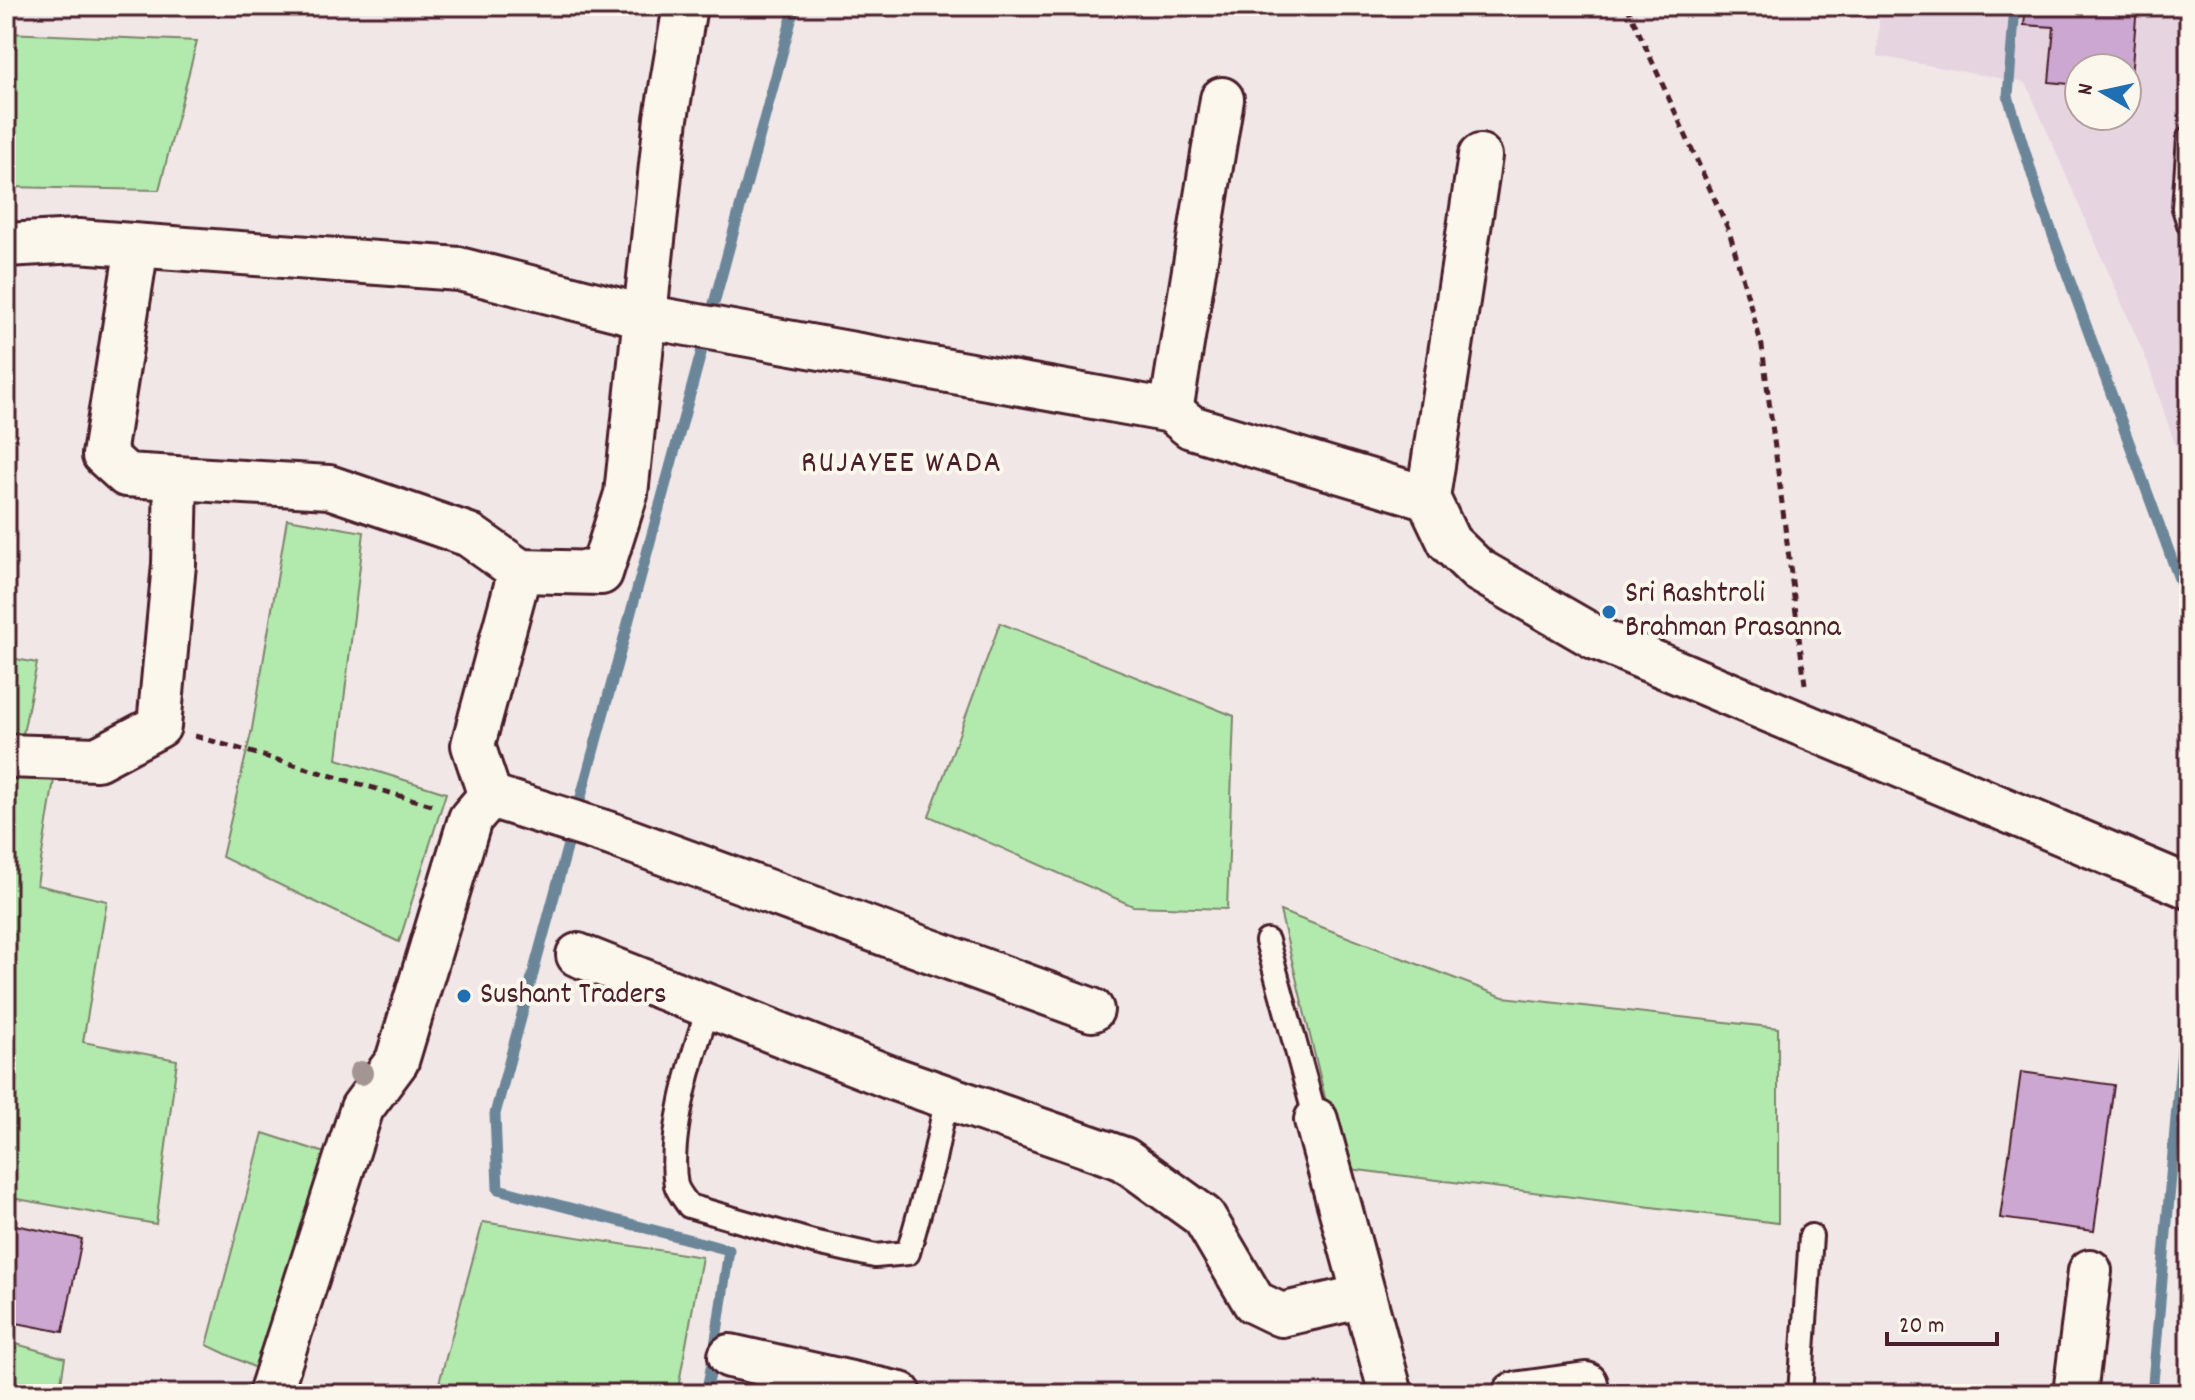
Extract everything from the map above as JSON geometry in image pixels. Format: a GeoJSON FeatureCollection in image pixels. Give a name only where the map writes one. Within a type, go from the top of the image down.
{"type":"FeatureCollection","features":[{"type":"Feature","properties":{"kind":"street"},"geometry":{"type":"LineString","coordinates":[[137,246],[104,455],[126,475],[329,487],[469,535],[520,571],[601,573],[626,494],[666,118],[685,6]]}},
{"type":"Feature","properties":{"kind":"street"},"geometry":{"type":"LineString","coordinates":[[1171,411],[1222,99]]}},
{"type":"Feature","properties":{"kind":"street"},"geometry":{"type":"LineString","coordinates":[[1480,156],[1428,498],[1449,542],[1478,570],[1596,638],[2189,887]]}},
{"type":"Feature","properties":{"kind":"street"},"geometry":{"type":"LineString","coordinates":[[6,245],[78,241],[459,269],[643,316],[1171,411],[1191,427],[1428,498]]}},
{"type":"Feature","properties":{"kind":"street"},"geometry":{"type":"LineString","coordinates":[[6,756],[97,759],[159,726],[174,564],[176,479]]}},
{"type":"Feature","properties":{"kind":"street"},"geometry":{"type":"LineString","coordinates":[[270,1394],[362,1108],[397,1061],[480,808],[473,745],[520,571]]}},
{"type":"Feature","properties":{"kind":"street"},"geometry":{"type":"LineString","coordinates":[[480,808],[611,834],[1092,1010]]}},
{"type":"Feature","properties":{"kind":"street"},"geometry":{"type":"LineString","coordinates":[[578,955],[889,1077],[1124,1159],[1204,1217],[1254,1302],[1266,1309],[1281,1315],[1364,1296]]}},
{"type":"Feature","properties":{"kind":"street"},"geometry":{"type":"LineString","coordinates":[[1316,1120],[1391,1394]]}},
{"type":"Feature","properties":{"kind":"street"},"geometry":{"type":"LineString","coordinates":[[2075,1394],[2090,1271]]}},
{"type":"Feature","properties":{"kind":"street"},"geometry":{"type":"LineString","coordinates":[[730,1356],[900,1394]]}},
{"type":"Feature","properties":{"kind":"street"},"geometry":{"type":"LineString","coordinates":[[1514,1394],[1586,1384]]}},
{"type":"Feature","properties":{"kind":"lane"},"geometry":{"type":"LineString","coordinates":[[2189,138],[2184,208],[2189,224]]}},
{"type":"Feature","properties":{"kind":"lane"},"geometry":{"type":"LineString","coordinates":[[1267,941],[1316,1120]]}},
{"type":"Feature","properties":{"kind":"lane"},"geometry":{"type":"LineString","coordinates":[[709,1006],[695,1048],[674,1159],[677,1189],[689,1206],[813,1242],[875,1256],[908,1253],[933,1164],[947,1097]]}},
{"type":"Feature","properties":{"kind":"lane"},"geometry":{"type":"LineString","coordinates":[[1800,1394],[1811,1236]]}},
{"type":"Feature","properties":{"kind":"path"},"geometry":{"type":"LineString","coordinates":[[1627,6],[1729,231],[1762,346],[1811,729]]}},
{"type":"Feature","properties":{"kind":"path"},"geometry":{"type":"LineString","coordinates":[[159,726],[408,796],[480,808]]}},
{"type":"Feature","properties":{"kind":"shaded area"},"geometry":{"type":"Polygon","coordinates":[[[1880,6],[2189,6],[2189,486],[2147,361],[2026,83],[1877,56],[1880,6]]]}},
{"type":"Feature","properties":{"kind":"green space"},"geometry":{"type":"Polygon","coordinates":[[[6,33],[197,41],[159,190],[6,187],[6,33]]]}},
{"type":"Feature","properties":{"kind":"green space"},"geometry":{"type":"Polygon","coordinates":[[[287,519],[364,532],[337,759],[446,793],[399,942],[222,857],[252,729],[287,519]]]}},
{"type":"Feature","properties":{"kind":"green space"},"geometry":{"type":"Polygon","coordinates":[[[1000,623],[1234,716],[1227,909],[1133,906],[929,816],[1000,623]]]}},
{"type":"Feature","properties":{"kind":"green space"},"geometry":{"type":"Polygon","coordinates":[[[6,657],[37,663],[20,749],[58,755],[37,885],[107,901],[83,1042],[177,1060],[156,1224],[6,1197],[6,657]]]}},
{"type":"Feature","properties":{"kind":"green space"},"geometry":{"type":"Polygon","coordinates":[[[1280,911],[1503,997],[1778,1028],[1778,1223],[1342,1168],[1280,911]]]}},
{"type":"Feature","properties":{"kind":"green space"},"geometry":{"type":"Polygon","coordinates":[[[263,1133],[331,1155],[260,1370],[207,1345],[263,1133]]]}},
{"type":"Feature","properties":{"kind":"green space"},"geometry":{"type":"Polygon","coordinates":[[[483,1222],[702,1257],[677,1394],[436,1394],[483,1222]]]}},
{"type":"Feature","properties":{"kind":"green space"},"geometry":{"type":"Polygon","coordinates":[[[6,1341],[65,1358],[59,1394],[6,1394],[6,1341]]]}},
{"type":"Feature","properties":{"kind":"building"},"geometry":{"type":"Polygon","coordinates":[[[2026,6],[2137,6],[2133,52],[2063,52],[2063,83],[2049,82],[2054,27],[2024,25],[2026,6]]]}},
{"type":"Feature","properties":{"kind":"building"},"geometry":{"type":"Polygon","coordinates":[[[2021,1072],[2114,1085],[2094,1231],[2000,1218],[2021,1072]]]}},
{"type":"Feature","properties":{"kind":"building"},"geometry":{"type":"Polygon","coordinates":[[[6,1223],[82,1239],[63,1332],[6,1321],[6,1223]]]}},
{"type":"Feature","properties":{"kind":"waterway"},"geometry":{"type":"LineString","coordinates":[[710,318],[795,6]]}},
{"type":"Feature","properties":{"kind":"waterway"},"geometry":{"type":"LineString","coordinates":[[2015,6],[2008,96],[2039,197],[2189,606]]}},
{"type":"Feature","properties":{"kind":"waterway"},"geometry":{"type":"LineString","coordinates":[[706,335],[495,1114],[498,1189],[729,1250],[706,1394]]}},
{"type":"Feature","properties":{"kind":"waterway"},"geometry":{"type":"LineString","coordinates":[[2152,1394],[2189,969]]}},
{"type":"Feature","properties":{"kind":"place","name":"Sri Rashtroli Brahman Prasanna"},"geometry":{"type":"Point","coordinates":[1609,612]}},
{"type":"Feature","properties":{"kind":"place","name":"Sushant Traders"},"geometry":{"type":"Point","coordinates":[464,996]}},
{"type":"Feature","properties":{"kind":"district","name":"RUJAYEE WADA"},"geometry":{"type":"Point","coordinates":[902,465]}}]}
